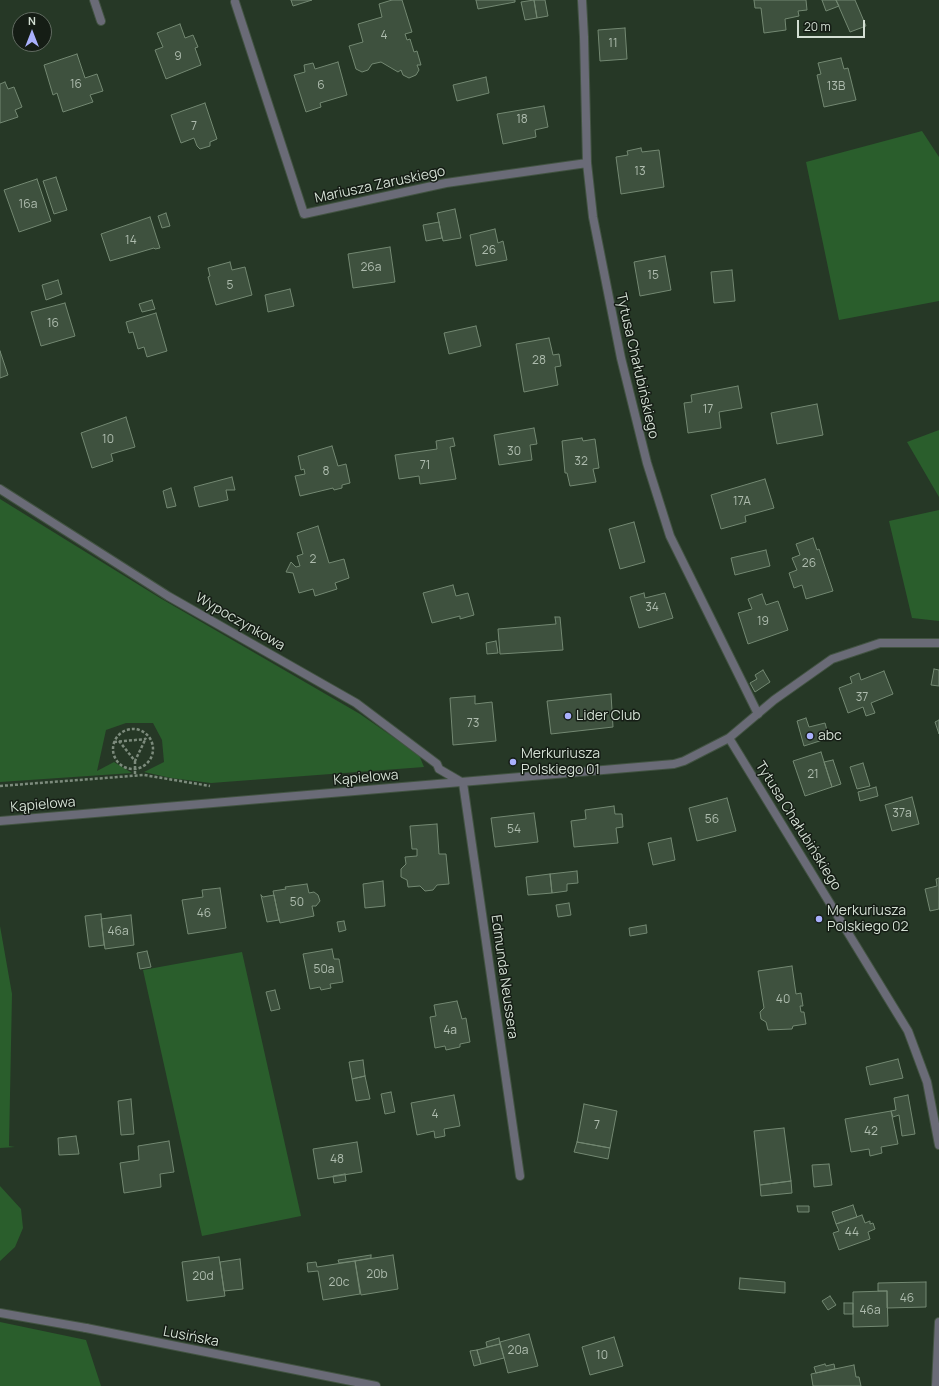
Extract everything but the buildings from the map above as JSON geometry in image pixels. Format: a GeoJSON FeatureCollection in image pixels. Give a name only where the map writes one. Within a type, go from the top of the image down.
{"type":"FeatureCollection","features":[{"type":"Feature","properties":{"kind":"street"},"geometry":{"type":"LineString","coordinates":[[94,0],[101,21]]}},
{"type":"Feature","properties":{"kind":"street","name":"Tytusa Chałubińskiego"},"geometry":{"type":"LineString","coordinates":[[582,0],[587,163],[593,217],[612,319],[647,463],[667,529],[758,714]]}},
{"type":"Feature","properties":{"kind":"street","name":"Mariusza Zaruskiego"},"geometry":{"type":"LineString","coordinates":[[235,2],[304,214],[446,183],[587,163]]}},
{"type":"Feature","properties":{"kind":"street","name":"Wypoczynkowa"},"geometry":{"type":"LineString","coordinates":[[0,489],[168,596],[356,703],[438,764],[439,769],[463,783]]}},
{"type":"Feature","properties":{"kind":"street","name":"Kąpielowa"},"geometry":{"type":"LineString","coordinates":[[0,821],[674,764],[684,761],[729,738],[774,700],[832,659],[880,643],[939,643]]}},
{"type":"Feature","properties":{"kind":"street","name":"Tytusa Chałubińskiego"},"geometry":{"type":"LineString","coordinates":[[729,738],[908,1031],[927,1082],[939,1145]]}},
{"type":"Feature","properties":{"kind":"street","name":"Edmunda Neussera"},"geometry":{"type":"LineString","coordinates":[[463,783],[520,1176]]}},
{"type":"Feature","properties":{"kind":"street","name":"Lusińska"},"geometry":{"type":"LineString","coordinates":[[0,1313],[86,1328],[376,1386]]}},
{"type":"Feature","properties":{"kind":"street"},"geometry":{"type":"LineString","coordinates":[[936,1386],[939,1322]]}},
{"type":"Feature","properties":{"kind":"path"},"geometry":{"type":"LineString","coordinates":[[131,729],[145,733],[150,738],[153,746],[152,754],[142,767],[126,768],[114,757],[114,742],[118,735],[124,730],[131,729]]}},
{"type":"Feature","properties":{"kind":"path"},"geometry":{"type":"LineString","coordinates":[[135,776],[135,761],[146,738]]}},
{"type":"Feature","properties":{"kind":"path"},"geometry":{"type":"LineString","coordinates":[[114,742],[150,738]]}},
{"type":"Feature","properties":{"kind":"path"},"geometry":{"type":"LineString","coordinates":[[119,741],[135,761]]}},
{"type":"Feature","properties":{"kind":"path"},"geometry":{"type":"LineString","coordinates":[[0,786],[144,775],[218,788]]}},
{"type":"Feature","properties":{"kind":"green space"},"geometry":{"type":"Polygon","coordinates":[[[922,131],[939,157],[939,301],[839,320],[806,162],[922,131]]]}},
{"type":"Feature","properties":{"kind":"green space"},"geometry":{"type":"Polygon","coordinates":[[[939,430],[939,497],[907,442],[939,430]]]}},
{"type":"Feature","properties":{"kind":"green space"},"geometry":{"type":"Polygon","coordinates":[[[0,499],[160,598],[360,714],[419,755],[424,767],[211,783],[171,778],[144,772],[164,762],[162,740],[153,723],[126,723],[106,730],[97,771],[114,762],[132,773],[0,782],[0,499]]]}},
{"type":"Feature","properties":{"kind":"green space"},"geometry":{"type":"Polygon","coordinates":[[[939,510],[939,621],[912,618],[889,521],[939,510]]]}},
{"type":"Feature","properties":{"kind":"green space"},"geometry":{"type":"Polygon","coordinates":[[[0,926],[12,994],[9,1146],[15,1147],[0,1148],[0,926]]]}},
{"type":"Feature","properties":{"kind":"green space"},"geometry":{"type":"Polygon","coordinates":[[[242,952],[301,1216],[202,1236],[143,970],[242,952]]]}},
{"type":"Feature","properties":{"kind":"green space"},"geometry":{"type":"Polygon","coordinates":[[[0,1186],[21,1209],[23,1228],[15,1247],[0,1261],[0,1186]]]}},
{"type":"Feature","properties":{"kind":"green space"},"geometry":{"type":"Polygon","coordinates":[[[0,1322],[86,1340],[101,1386],[0,1386],[0,1322]]]}},
{"type":"Feature","properties":{"kind":"place","name":"Lider Club"},"geometry":{"type":"Point","coordinates":[568,716]}},
{"type":"Feature","properties":{"kind":"place","name":"abc"},"geometry":{"type":"Point","coordinates":[810,736]}},
{"type":"Feature","properties":{"kind":"place","name":"Merkuriusza Polskiego 01"},"geometry":{"type":"Point","coordinates":[513,762]}},
{"type":"Feature","properties":{"kind":"place","name":"Merkuriusza Polskiego 02"},"geometry":{"type":"Point","coordinates":[819,919]}}]}
